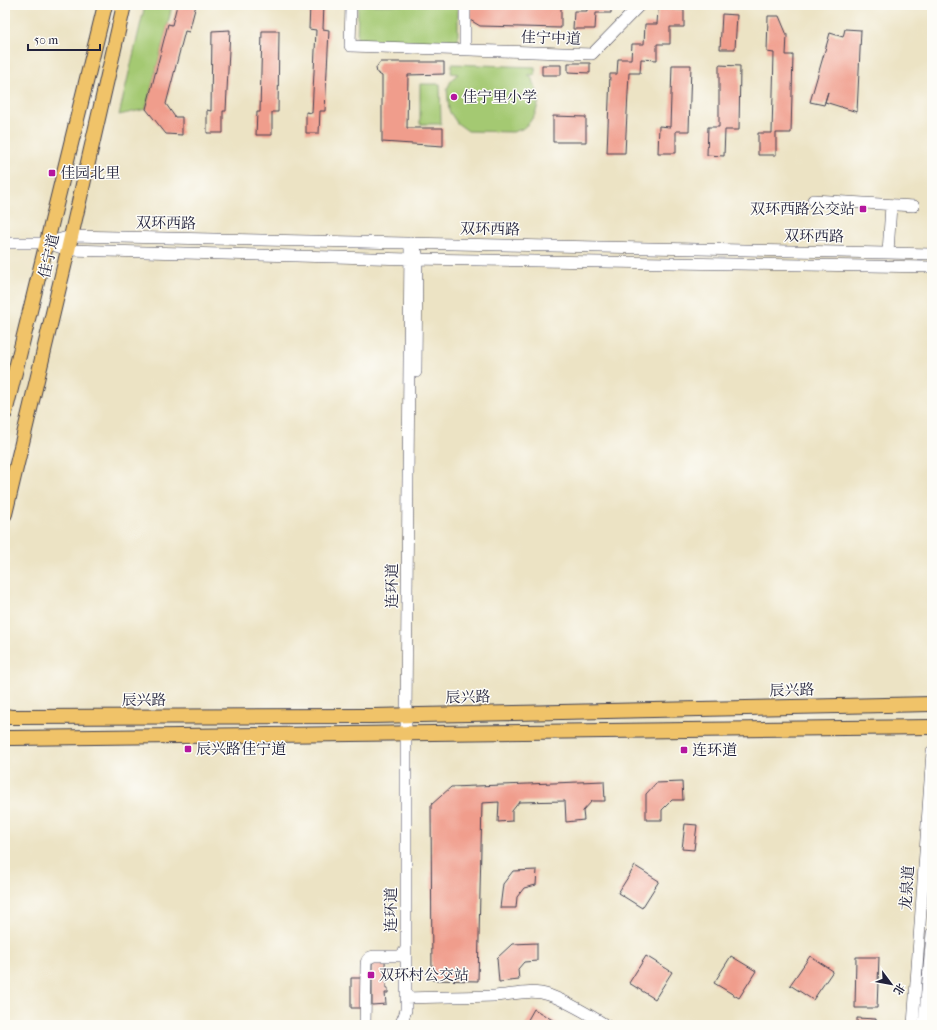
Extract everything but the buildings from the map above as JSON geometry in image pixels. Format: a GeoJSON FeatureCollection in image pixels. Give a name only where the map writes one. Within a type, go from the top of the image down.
{"type":"FeatureCollection","features":[{"type":"Feature","properties":{"kind":"main road","name":"佳宁道"},"geometry":{"type":"LineString","coordinates":[[5,413],[105,5]]}},
{"type":"Feature","properties":{"kind":"main road","name":"佳宁道"},"geometry":{"type":"LineString","coordinates":[[5,514],[68,250],[124,5]]}},
{"type":"Feature","properties":{"kind":"main road","name":"辰兴路"},"geometry":{"type":"LineString","coordinates":[[5,716],[409,715],[932,704]]}},
{"type":"Feature","properties":{"kind":"main road"},"geometry":{"type":"LineString","coordinates":[[5,711],[21,717]]}},
{"type":"Feature","properties":{"kind":"main road"},"geometry":{"type":"LineString","coordinates":[[5,738],[932,727]]}},
{"type":"Feature","properties":{"kind":"street","name":"佳宁中道"},"geometry":{"type":"LineString","coordinates":[[351,5],[350,46],[592,54],[640,5]]}},
{"type":"Feature","properties":{"kind":"street"},"geometry":{"type":"LineString","coordinates":[[465,5],[465,50]]}},
{"type":"Feature","properties":{"kind":"street"},"geometry":{"type":"LineString","coordinates":[[813,200],[914,206]]}},
{"type":"Feature","properties":{"kind":"street"},"geometry":{"type":"LineString","coordinates":[[888,253],[891,205]]}},
{"type":"Feature","properties":{"kind":"street","name":"双环西路"},"geometry":{"type":"LineString","coordinates":[[47,242],[71,236],[932,254]]}},
{"type":"Feature","properties":{"kind":"street","name":"双环西路"},"geometry":{"type":"LineString","coordinates":[[47,242],[68,250],[413,259],[932,268]]}},
{"type":"Feature","properties":{"kind":"street"},"geometry":{"type":"LineString","coordinates":[[5,243],[47,242]]}},
{"type":"Feature","properties":{"kind":"street","name":"连环道"},"geometry":{"type":"LineString","coordinates":[[400,1025],[409,998],[406,949],[414,243]]}},
{"type":"Feature","properties":{"kind":"street"},"geometry":{"type":"LineString","coordinates":[[407,1025],[411,1016],[409,998],[409,733]]}},
{"type":"Feature","properties":{"kind":"street","name":"龙泉道"},"geometry":{"type":"LineString","coordinates":[[913,1025],[932,752]]}},
{"type":"Feature","properties":{"kind":"street"},"geometry":{"type":"LineString","coordinates":[[924,1025],[932,933]]}},
{"type":"Feature","properties":{"kind":"street"},"geometry":{"type":"LineString","coordinates":[[365,1025],[367,961],[370,957],[374,956],[400,956],[406,949]]}},
{"type":"Feature","properties":{"kind":"street"},"geometry":{"type":"LineString","coordinates":[[409,998],[496,996],[521,992],[538,993],[560,1000],[606,1025]]}},
{"type":"Feature","properties":{"kind":"green space"},"geometry":{"type":"Polygon","coordinates":[[[145,5],[172,5],[146,109],[119,115],[145,5]]]}},
{"type":"Feature","properties":{"kind":"green space"},"geometry":{"type":"Polygon","coordinates":[[[358,5],[458,5],[458,44],[357,41],[358,5]]]}},
{"type":"Feature","properties":{"kind":"green space"},"geometry":{"type":"Polygon","coordinates":[[[452,64],[535,67],[535,75],[528,75],[533,80],[539,97],[535,114],[529,123],[522,129],[513,132],[468,131],[457,123],[449,111],[447,89],[452,79],[458,74],[451,73],[452,64]]]}},
{"type":"Feature","properties":{"kind":"green space"},"geometry":{"type":"Polygon","coordinates":[[[420,84],[440,84],[441,124],[420,124],[420,84]]]}},
{"type":"Feature","properties":{"kind":"place","name":"佳宁里小学"},"geometry":{"type":"Point","coordinates":[454,97]}},
{"type":"Feature","properties":{"kind":"place","name":"佳园北里"},"geometry":{"type":"Point","coordinates":[52,173]}},
{"type":"Feature","properties":{"kind":"place","name":"双环西路公交站"},"geometry":{"type":"Point","coordinates":[863,209]}},
{"type":"Feature","properties":{"kind":"place","name":"辰兴路佳宁道"},"geometry":{"type":"Point","coordinates":[188,749]}},
{"type":"Feature","properties":{"kind":"place","name":"连环道"},"geometry":{"type":"Point","coordinates":[684,750]}},
{"type":"Feature","properties":{"kind":"place","name":"双环村公交站"},"geometry":{"type":"Point","coordinates":[371,975]}}]}
